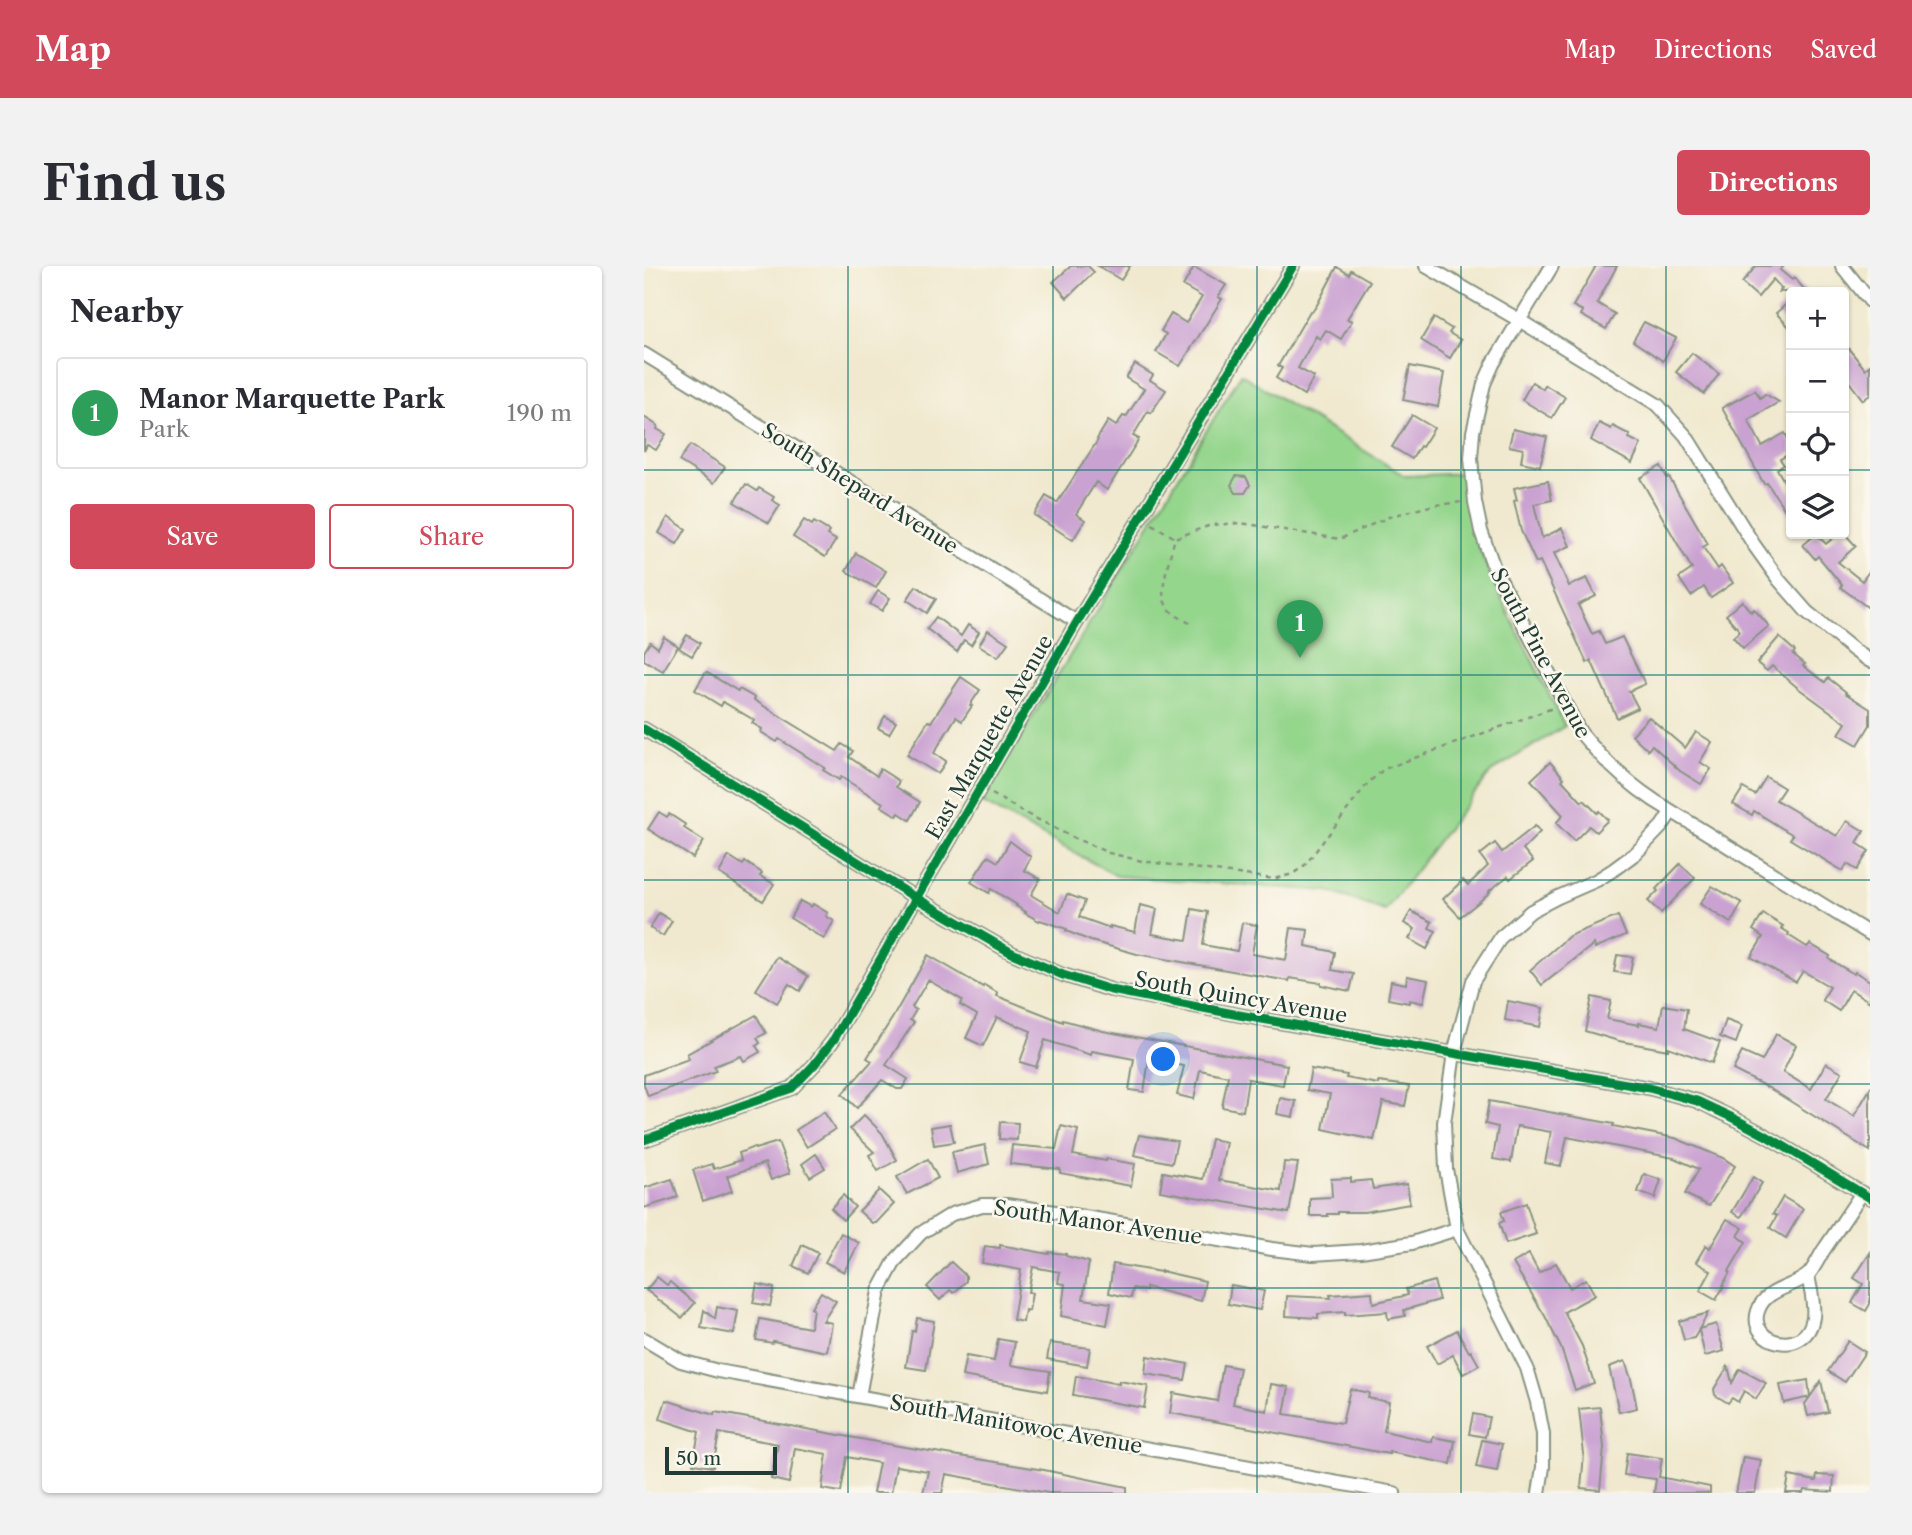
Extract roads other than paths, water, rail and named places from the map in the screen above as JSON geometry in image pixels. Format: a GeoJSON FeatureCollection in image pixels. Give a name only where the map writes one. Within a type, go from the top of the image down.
{"type":"FeatureCollection","features":[{"type":"Feature","properties":{"kind":"street","name":"East Marquette Avenue"},"geometry":{"type":"LineString","coordinates":[[644,1140],[792,1088],[835,1039],[1077,622],[1293,266]]}},
{"type":"Feature","properties":{"kind":"street"},"geometry":{"type":"LineString","coordinates":[[1426,266],[1658,405],[1686,436],[1779,580],[1807,612],[1870,661]]}},
{"type":"Feature","properties":{"kind":"street","name":"South Pine Avenue"},"geometry":{"type":"LineString","coordinates":[[1552,266],[1493,364],[1478,406],[1471,458],[1475,502],[1481,531],[1494,568],[1580,732],[1598,755],[1640,791],[1671,812],[1870,934]]}},
{"type":"Feature","properties":{"kind":"street"},"geometry":{"type":"LineString","coordinates":[[1842,266],[1870,301]]}},
{"type":"Feature","properties":{"kind":"street","name":"South Shepard Avenue"},"geometry":{"type":"LineString","coordinates":[[644,354],[1077,622]]}},
{"type":"Feature","properties":{"kind":"street","name":"South Quincy Avenue"},"geometry":{"type":"LineString","coordinates":[[644,729],[916,898],[1012,953],[1063,975],[1111,990],[1649,1088],[1697,1101],[1765,1135],[1866,1196]]}},
{"type":"Feature","properties":{"kind":"street"},"geometry":{"type":"LineString","coordinates":[[1539,1493],[1543,1467],[1543,1434],[1538,1402],[1527,1368],[1457,1229],[1446,1169],[1444,1123],[1454,1052],[1473,981],[1501,937],[1531,911],[1613,870],[1636,853],[1662,826],[1671,812]]}},
{"type":"Feature","properties":{"kind":"street"},"geometry":{"type":"LineString","coordinates":[[1808,1275],[1813,1320],[1808,1330],[1788,1344],[1774,1341],[1764,1335],[1759,1328],[1757,1312],[1765,1298],[1808,1275],[1866,1196]]}},
{"type":"Feature","properties":{"kind":"street","name":"South Manor Avenue"},"geometry":{"type":"LineString","coordinates":[[859,1396],[879,1291],[895,1261],[920,1233],[952,1214],[982,1205],[1007,1205],[1049,1211],[1313,1254],[1361,1251],[1412,1243],[1457,1229]]}},
{"type":"Feature","properties":{"kind":"street","name":"South Manitowoc Avenue"},"geometry":{"type":"LineString","coordinates":[[644,1339],[681,1361],[718,1371],[1394,1493]]}},
{"type":"Feature","properties":{"kind":"place","name":"Manor Marquette Park"},"geometry":{"type":"Point","coordinates":[1300,658]}}]}
